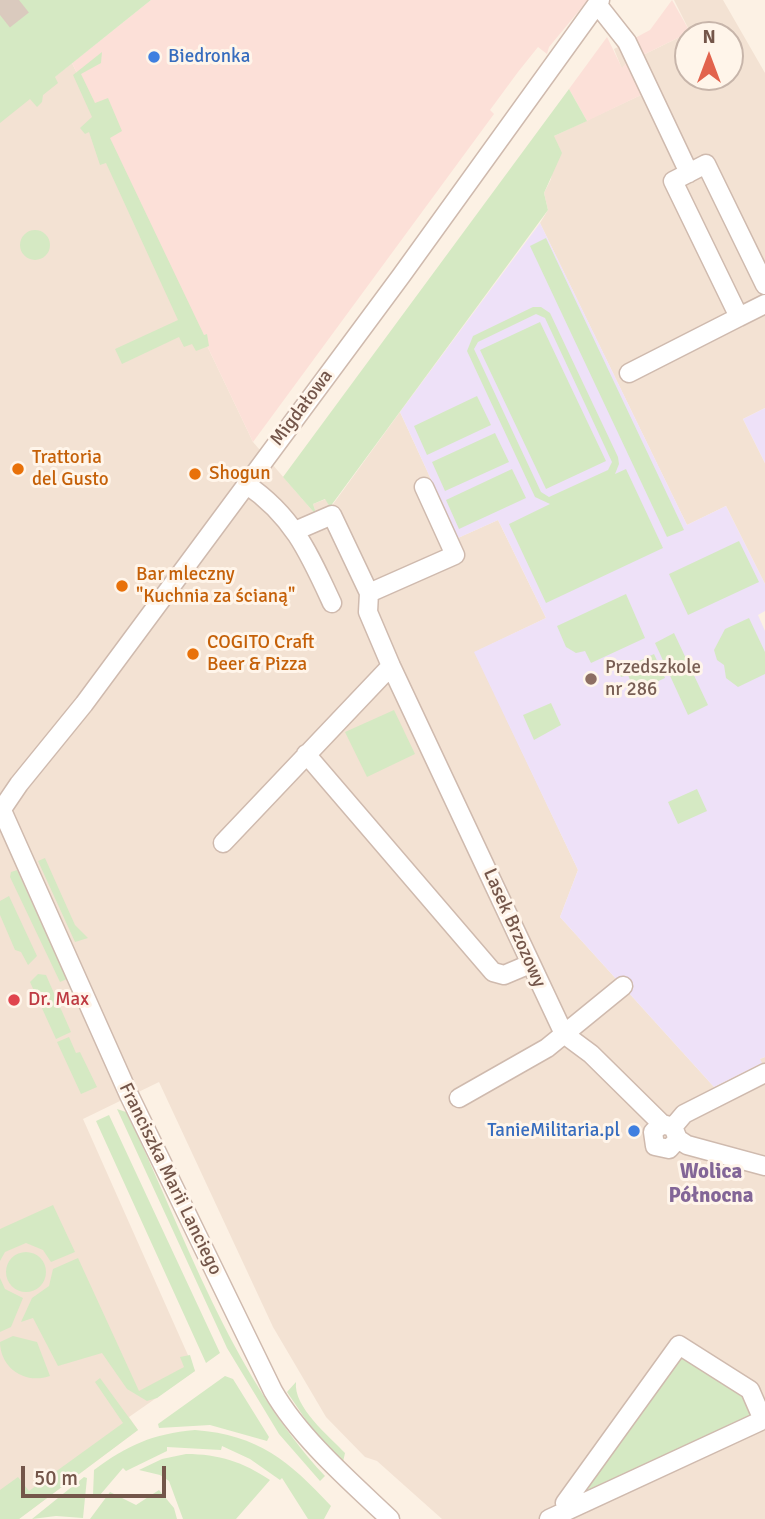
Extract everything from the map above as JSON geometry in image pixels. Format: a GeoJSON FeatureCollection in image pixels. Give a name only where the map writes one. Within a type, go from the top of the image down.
{"type":"FeatureCollection","features":[{"type":"Feature","properties":{"kind":"street"},"geometry":{"type":"LineString","coordinates":[[598,2],[627,42],[689,173]]}},
{"type":"Feature","properties":{"kind":"street","name":"Migdałowa"},"geometry":{"type":"LineString","coordinates":[[1,809],[84,704],[598,2]]}},
{"type":"Feature","properties":{"kind":"street"},"geometry":{"type":"LineString","coordinates":[[739,317],[673,181],[706,164],[765,285]]}},
{"type":"Feature","properties":{"kind":"street"},"geometry":{"type":"LineString","coordinates":[[629,373],[765,304]]}},
{"type":"Feature","properties":{"kind":"street"},"geometry":{"type":"LineString","coordinates":[[246,484],[272,502],[295,531],[332,604]]}},
{"type":"Feature","properties":{"kind":"street"},"geometry":{"type":"LineString","coordinates":[[369,593],[456,555],[424,487]]}},
{"type":"Feature","properties":{"kind":"street","name":"Lasek Brzozowy"},"geometry":{"type":"LineString","coordinates":[[295,531],[332,515],[369,593],[368,612],[391,666],[564,1034],[591,1054],[687,1145],[765,1166]]}},
{"type":"Feature","properties":{"kind":"street"},"geometry":{"type":"LineString","coordinates":[[223,843],[391,666]]}},
{"type":"Feature","properties":{"kind":"street"},"geometry":{"type":"LineString","coordinates":[[306,754],[493,972],[504,975],[530,964]]}},
{"type":"Feature","properties":{"kind":"street","name":"Franciszka Marii Lanciego"},"geometry":{"type":"LineString","coordinates":[[1,809],[129,1095],[273,1391],[286,1411],[345,1477],[390,1519]]}},
{"type":"Feature","properties":{"kind":"street"},"geometry":{"type":"LineString","coordinates":[[459,1098],[528,1060],[623,986]]}},
{"type":"Feature","properties":{"kind":"street"},"geometry":{"type":"LineString","coordinates":[[648,1148],[669,1149],[671,1130],[684,1114],[765,1073]]}},
{"type":"Feature","properties":{"kind":"street"},"geometry":{"type":"LineString","coordinates":[[548,1519],[568,1510],[764,1419],[750,1390],[681,1341],[565,1503],[568,1510]]}},
{"type":"Feature","properties":{"kind":"shaded area"},"geometry":{"type":"Polygon","coordinates":[[[151,0],[588,0],[549,47],[547,54],[538,47],[518,72],[490,110],[494,114],[253,442],[72,63],[151,0]]]}},
{"type":"Feature","properties":{"kind":"shaded area"},"geometry":{"type":"Polygon","coordinates":[[[672,0],[684,21],[674,21],[674,40],[643,55],[635,38],[650,30],[672,0]]]}},
{"type":"Feature","properties":{"kind":"shaded area"},"geometry":{"type":"Polygon","coordinates":[[[674,0],[723,0],[735,21],[684,21],[674,0]]]}},
{"type":"Feature","properties":{"kind":"shaded area"},"geometry":{"type":"Polygon","coordinates":[[[744,36],[765,73],[765,408],[743,419],[765,463],[765,584],[726,506],[687,525],[540,223],[548,210],[544,193],[551,179],[554,136],[643,94],[627,62],[622,69],[614,49],[635,38],[643,55],[674,40],[674,91],[744,91],[744,36]]]}},
{"type":"Feature","properties":{"kind":"shaded area"},"geometry":{"type":"Polygon","coordinates":[[[607,37],[622,68],[627,62],[643,94],[587,121],[569,89],[607,37]]]}},
{"type":"Feature","properties":{"kind":"shaded area"},"geometry":{"type":"Polygon","coordinates":[[[72,63],[253,442],[317,516],[313,504],[326,499],[331,507],[400,412],[458,538],[498,520],[546,618],[475,652],[578,870],[560,917],[714,1087],[761,1063],[760,1059],[765,1057],[765,1519],[442,1519],[377,1461],[365,1457],[326,1417],[273,1327],[159,1082],[83,1119],[195,1371],[129,1417],[138,1430],[19,1519],[0,1519],[0,121],[72,63]]]}},
{"type":"Feature","properties":{"kind":"shaded area"},"geometry":{"type":"Polygon","coordinates":[[[540,223],[687,525],[726,506],[765,584],[765,611],[758,615],[765,631],[765,1057],[760,1059],[762,1063],[714,1087],[560,917],[578,870],[474,652],[546,618],[498,520],[458,538],[400,412],[540,223]]]}},
{"type":"Feature","properties":{"kind":"shaded area"},"geometry":{"type":"Polygon","coordinates":[[[765,408],[765,463],[743,419],[765,408]]]}},
{"type":"Feature","properties":{"kind":"green space"},"geometry":{"type":"Polygon","coordinates":[[[0,0],[151,0],[55,77],[58,83],[43,95],[42,102],[37,107],[30,99],[0,123],[0,0]]]}},
{"type":"Feature","properties":{"kind":"green space"},"geometry":{"type":"Polygon","coordinates":[[[102,52],[101,63],[81,74],[95,103],[108,98],[122,131],[110,138],[204,335],[207,334],[209,346],[196,351],[192,344],[184,347],[179,337],[122,364],[115,349],[178,320],[106,163],[100,165],[89,132],[85,134],[80,128],[92,117],[73,75],[102,52]]]}},
{"type":"Feature","properties":{"kind":"green space"},"geometry":{"type":"Polygon","coordinates":[[[569,89],[587,121],[554,136],[562,153],[544,193],[548,210],[330,507],[325,499],[313,504],[317,516],[283,477],[569,89]]]}},
{"type":"Feature","properties":{"kind":"green space"},"geometry":{"type":"Polygon","coordinates":[[[35,230],[46,234],[50,245],[46,256],[35,260],[24,256],[20,245],[24,234],[35,230]]]}},
{"type":"Feature","properties":{"kind":"green space"},"geometry":{"type":"Polygon","coordinates":[[[546,238],[684,530],[667,537],[530,246],[546,238]]]}},
{"type":"Feature","properties":{"kind":"green space"},"geometry":{"type":"Polygon","coordinates":[[[533,307],[541,307],[550,313],[618,457],[619,464],[615,474],[626,469],[663,548],[546,603],[509,524],[550,504],[535,497],[467,351],[473,336],[533,307]],[[536,314],[478,342],[474,349],[541,492],[549,497],[608,470],[612,462],[545,318],[536,314]]]}},
{"type":"Feature","properties":{"kind":"green space"},"geometry":{"type":"Polygon","coordinates":[[[540,322],[606,461],[546,489],[480,350],[540,322]]]}},
{"type":"Feature","properties":{"kind":"green space"},"geometry":{"type":"Polygon","coordinates":[[[477,396],[491,425],[427,455],[414,426],[477,396]]]}},
{"type":"Feature","properties":{"kind":"green space"},"geometry":{"type":"Polygon","coordinates":[[[495,433],[509,462],[445,491],[432,462],[495,433]]]}},
{"type":"Feature","properties":{"kind":"green space"},"geometry":{"type":"Polygon","coordinates":[[[512,469],[526,498],[459,529],[446,500],[512,469]]]}},
{"type":"Feature","properties":{"kind":"green space"},"geometry":{"type":"Polygon","coordinates":[[[739,541],[759,582],[688,615],[669,574],[739,541]]]}},
{"type":"Feature","properties":{"kind":"green space"},"geometry":{"type":"Polygon","coordinates":[[[626,594],[645,638],[591,663],[585,651],[576,653],[566,647],[557,626],[626,594]]]}},
{"type":"Feature","properties":{"kind":"green space"},"geometry":{"type":"Polygon","coordinates":[[[749,618],[765,652],[765,674],[738,687],[726,678],[724,665],[717,660],[714,650],[725,629],[749,618]]]}},
{"type":"Feature","properties":{"kind":"green space"},"geometry":{"type":"Polygon","coordinates":[[[674,633],[708,705],[688,715],[655,643],[674,633]]]}},
{"type":"Feature","properties":{"kind":"green space"},"geometry":{"type":"Polygon","coordinates":[[[654,654],[665,678],[635,692],[628,675],[621,677],[618,671],[654,654]]]}},
{"type":"Feature","properties":{"kind":"green space"},"geometry":{"type":"Polygon","coordinates":[[[551,703],[561,725],[534,740],[523,715],[551,703]]]}},
{"type":"Feature","properties":{"kind":"green space"},"geometry":{"type":"Polygon","coordinates":[[[394,710],[415,754],[367,777],[345,732],[394,710]]]}},
{"type":"Feature","properties":{"kind":"green space"},"geometry":{"type":"Polygon","coordinates":[[[697,789],[707,811],[678,824],[668,802],[697,789]]]}},
{"type":"Feature","properties":{"kind":"green space"},"geometry":{"type":"Polygon","coordinates":[[[45,858],[75,925],[88,938],[75,942],[38,861],[45,858]]]}},
{"type":"Feature","properties":{"kind":"green space"},"geometry":{"type":"Polygon","coordinates":[[[17,870],[67,979],[60,982],[10,877],[11,872],[17,870]]]}},
{"type":"Feature","properties":{"kind":"green space"},"geometry":{"type":"Polygon","coordinates":[[[9,896],[37,956],[28,965],[21,952],[15,950],[0,915],[0,901],[9,896]]]}},
{"type":"Feature","properties":{"kind":"green space"},"geometry":{"type":"Polygon","coordinates":[[[38,974],[46,975],[71,1032],[56,1039],[30,982],[38,974]]]}},
{"type":"Feature","properties":{"kind":"green space"},"geometry":{"type":"Polygon","coordinates":[[[69,1037],[76,1053],[80,1052],[97,1087],[81,1094],[57,1042],[69,1037]]]}},
{"type":"Feature","properties":{"kind":"green space"},"geometry":{"type":"Polygon","coordinates":[[[117,1109],[126,1112],[137,1134],[197,1269],[241,1357],[294,1439],[325,1476],[320,1481],[279,1434],[227,1348],[117,1109]]]}},
{"type":"Feature","properties":{"kind":"green space"},"geometry":{"type":"Polygon","coordinates":[[[109,1115],[220,1353],[206,1363],[96,1121],[109,1115]]]}},
{"type":"Feature","properties":{"kind":"green space"},"geometry":{"type":"Polygon","coordinates":[[[53,1205],[75,1252],[51,1262],[43,1250],[26,1243],[5,1252],[0,1261],[0,1229],[53,1205]]]}},
{"type":"Feature","properties":{"kind":"green space"},"geometry":{"type":"Polygon","coordinates":[[[26,1252],[40,1258],[46,1272],[40,1286],[26,1292],[12,1286],[6,1272],[12,1258],[26,1252]]]}},
{"type":"Feature","properties":{"kind":"green space"},"geometry":{"type":"Polygon","coordinates":[[[78,1258],[139,1391],[184,1367],[180,1357],[190,1355],[195,1371],[157,1398],[147,1401],[127,1389],[102,1353],[58,1366],[33,1318],[21,1322],[32,1298],[49,1286],[53,1269],[78,1258]]]}},
{"type":"Feature","properties":{"kind":"green space"},"geometry":{"type":"Polygon","coordinates":[[[0,1278],[5,1289],[23,1298],[11,1327],[0,1332],[0,1278]]]}},
{"type":"Feature","properties":{"kind":"green space"},"geometry":{"type":"Polygon","coordinates":[[[13,1336],[37,1342],[50,1376],[31,1378],[15,1372],[9,1366],[1,1351],[0,1342],[13,1336]]]}},
{"type":"Feature","properties":{"kind":"green space"},"geometry":{"type":"Polygon","coordinates":[[[686,1356],[748,1397],[753,1413],[748,1419],[572,1502],[677,1359],[686,1356]]]}},
{"type":"Feature","properties":{"kind":"green space"},"geometry":{"type":"Polygon","coordinates":[[[225,1376],[233,1379],[269,1437],[267,1441],[210,1425],[159,1428],[158,1424],[225,1376]]]}},
{"type":"Feature","properties":{"kind":"green space"},"geometry":{"type":"Polygon","coordinates":[[[100,1378],[138,1430],[19,1519],[0,1519],[0,1490],[18,1477],[29,1491],[123,1423],[95,1382],[100,1378]]]}},
{"type":"Feature","properties":{"kind":"green space"},"geometry":{"type":"Polygon","coordinates":[[[296,1382],[300,1401],[306,1411],[345,1453],[343,1462],[310,1426],[287,1392],[296,1382]]]}},
{"type":"Feature","properties":{"kind":"green space"},"geometry":{"type":"Polygon","coordinates":[[[195,1430],[255,1444],[286,1463],[331,1506],[324,1519],[308,1519],[282,1478],[280,1480],[250,1459],[222,1446],[221,1450],[167,1447],[167,1451],[126,1471],[123,1468],[100,1495],[93,1495],[94,1470],[118,1454],[153,1438],[195,1430]]]}},
{"type":"Feature","properties":{"kind":"green space"},"geometry":{"type":"Polygon","coordinates":[[[186,1454],[230,1460],[270,1480],[236,1519],[183,1519],[169,1481],[160,1475],[139,1470],[162,1459],[186,1454]]]}},
{"type":"Feature","properties":{"kind":"green space"},"geometry":{"type":"Polygon","coordinates":[[[84,1477],[87,1478],[83,1518],[56,1516],[32,1519],[84,1477]]]}},
{"type":"Feature","properties":{"kind":"green space"},"geometry":{"type":"Polygon","coordinates":[[[159,1490],[174,1508],[177,1519],[90,1519],[110,1492],[136,1505],[159,1490]]]}},
{"type":"Feature","properties":{"kind":"tunnel"},"geometry":{"type":"LineString","coordinates":[[0,15],[19,0]]}},
{"type":"Feature","properties":{"kind":"place","name":"Biedronka"},"geometry":{"type":"Point","coordinates":[154,57]}},
{"type":"Feature","properties":{"kind":"place","name":"Trattoria del Gusto"},"geometry":{"type":"Point","coordinates":[18,469]}},
{"type":"Feature","properties":{"kind":"place","name":"Shogun"},"geometry":{"type":"Point","coordinates":[195,474]}},
{"type":"Feature","properties":{"kind":"place","name":"Bar mleczny \"Kuchnia za ścianą\""},"geometry":{"type":"Point","coordinates":[122,586]}},
{"type":"Feature","properties":{"kind":"place","name":"COGITO Craft Beer & Pizza"},"geometry":{"type":"Point","coordinates":[193,654]}},
{"type":"Feature","properties":{"kind":"place","name":"Przedszkole nr 286"},"geometry":{"type":"Point","coordinates":[591,679]}},
{"type":"Feature","properties":{"kind":"place","name":"Dr. Max"},"geometry":{"type":"Point","coordinates":[14,1000]}},
{"type":"Feature","properties":{"kind":"place","name":"TanieMilitaria.pl"},"geometry":{"type":"Point","coordinates":[634,1131]}},
{"type":"Feature","properties":{"kind":"district","name":"Wolica Północna"},"geometry":{"type":"Point","coordinates":[711,1184]}}]}
